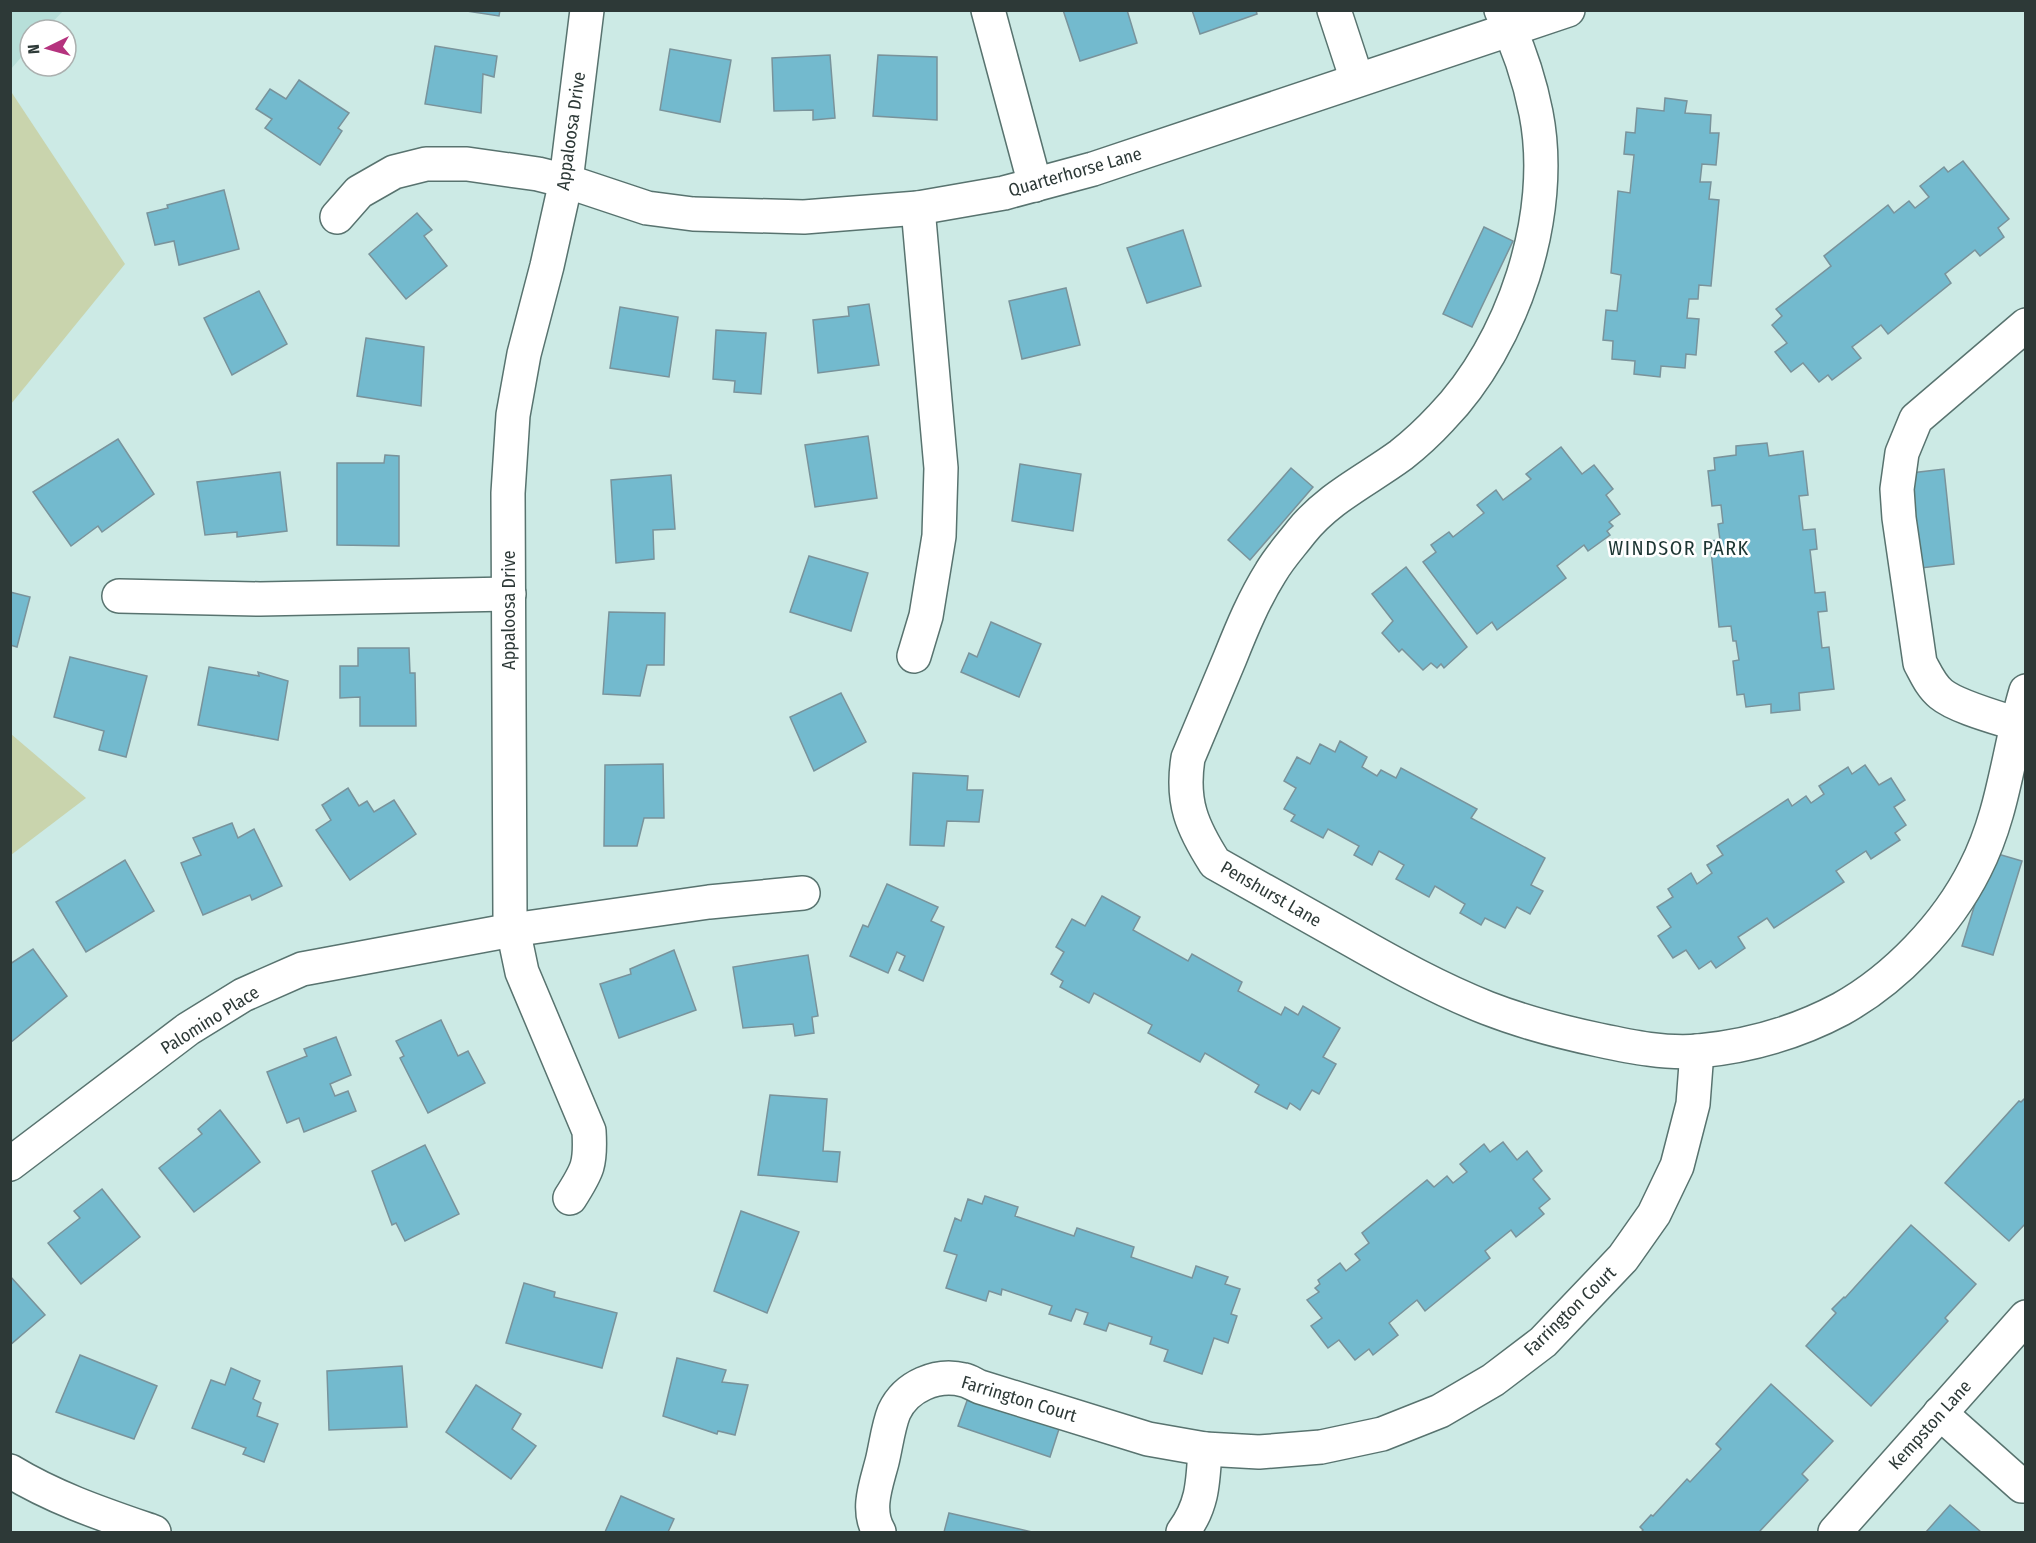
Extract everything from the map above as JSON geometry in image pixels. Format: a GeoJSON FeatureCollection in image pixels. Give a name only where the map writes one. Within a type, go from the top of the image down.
{"type":"FeatureCollection","features":[{"type":"Feature","properties":{"kind":"street","name":"Appaloosa Drive"},"geometry":{"type":"LineString","coordinates":[[570,1197],[586,1173],[591,1155],[589,1131],[522,972],[510,915],[508,493],[513,415],[524,354],[566,181],[587,10]]}},
{"type":"Feature","properties":{"kind":"street"},"geometry":{"type":"LineString","coordinates":[[988,10],[1035,185]]}},
{"type":"Feature","properties":{"kind":"street"},"geometry":{"type":"LineString","coordinates":[[1334,10],[1358,80]]}},
{"type":"Feature","properties":{"kind":"street","name":"Quarterhorse Lane"},"geometry":{"type":"LineString","coordinates":[[337,217],[359,192],[394,172],[426,164],[467,165],[538,174],[647,208],[693,214],[804,217],[918,208],[1035,185],[1093,169],[1358,80],[1506,20],[1568,10]]}},
{"type":"Feature","properties":{"kind":"street","name":"Penshurst Lane"},"geometry":{"type":"LineString","coordinates":[[1506,20],[1524,62],[1536,115],[1541,169],[1536,224],[1520,287],[1499,338],[1476,375],[1442,417],[1402,454],[1340,494],[1302,530],[1271,571],[1251,607],[1188,758],[1186,771],[1187,804],[1197,835],[1215,863],[1413,974],[1487,1008],[1564,1033],[1644,1049],[1697,1051],[1762,1041],[1813,1024],[1860,998],[1911,957],[1939,925],[1974,870],[1999,810],[2021,725],[2025,691]]}},
{"type":"Feature","properties":{"kind":"street"},"geometry":{"type":"LineString","coordinates":[[914,656],[926,616],[939,536],[941,468],[918,208]]}},
{"type":"Feature","properties":{"kind":"street"},"geometry":{"type":"LineString","coordinates":[[2021,725],[1953,701],[1941,694],[1928,680],[1920,663],[1899,518],[1897,489],[1902,453],[1916,419],[2025,325]]}},
{"type":"Feature","properties":{"kind":"street"},"geometry":{"type":"LineString","coordinates":[[119,596],[260,599],[508,594]]}},
{"type":"Feature","properties":{"kind":"street","name":"Palomino Place"},"geometry":{"type":"LineString","coordinates":[[10,1164],[188,1029],[243,995],[302,969],[512,930],[709,902],[803,893]]}},
{"type":"Feature","properties":{"kind":"street","name":"Farrington Court"},"geometry":{"type":"LineString","coordinates":[[879,1533],[873,1523],[872,1504],[894,1413],[904,1398],[921,1384],[942,1378],[965,1380],[980,1387],[1148,1439],[1205,1449],[1259,1452],[1321,1447],[1382,1434],[1440,1411],[1485,1386],[1543,1342],[1623,1258],[1654,1214],[1677,1166],[1693,1104],[1697,1051]]}},
{"type":"Feature","properties":{"kind":"street","name":"Kempston Lane"},"geometry":{"type":"LineString","coordinates":[[1835,1533],[2025,1317]]}},
{"type":"Feature","properties":{"kind":"street"},"geometry":{"type":"LineString","coordinates":[[1940,1413],[2022,1486],[2025,1486]]}},
{"type":"Feature","properties":{"kind":"street"},"geometry":{"type":"LineString","coordinates":[[1183,1533],[1193,1519],[1203,1491],[1205,1449]]}},
{"type":"Feature","properties":{"kind":"street"},"geometry":{"type":"LineString","coordinates":[[10,1471],[34,1485],[85,1508],[154,1533]]}},
{"type":"Feature","properties":{"kind":"shaded area"},"geometry":{"type":"Polygon","coordinates":[[[11,10],[63,11],[56,18],[18,18],[18,61],[11,69],[11,10]]]}},
{"type":"Feature","properties":{"kind":"green space"},"geometry":{"type":"Polygon","coordinates":[[[10,90],[125,264],[11,404],[10,404],[10,90]]]}},
{"type":"Feature","properties":{"kind":"green space"},"geometry":{"type":"Polygon","coordinates":[[[11,734],[86,798],[11,855],[11,734]]]}},
{"type":"Feature","properties":{"kind":"building"},"geometry":{"type":"Polygon","coordinates":[[[460,10],[500,10],[499,16],[460,10]]]}},
{"type":"Feature","properties":{"kind":"building"},"geometry":{"type":"Polygon","coordinates":[[[1063,10],[1127,10],[1137,43],[1080,61],[1063,10]]]}},
{"type":"Feature","properties":{"kind":"building"},"geometry":{"type":"Polygon","coordinates":[[[1192,10],[1256,10],[1257,14],[1200,34],[1192,10]]]}},
{"type":"Feature","properties":{"kind":"building"},"geometry":{"type":"Polygon","coordinates":[[[435,46],[497,56],[494,77],[483,74],[481,113],[425,104],[435,46]]]}},
{"type":"Feature","properties":{"kind":"building"},"geometry":{"type":"Polygon","coordinates":[[[670,49],[731,60],[720,122],[660,110],[670,49]]]}},
{"type":"Feature","properties":{"kind":"building"},"geometry":{"type":"Polygon","coordinates":[[[830,55],[835,118],[813,120],[813,110],[774,111],[772,58],[830,55]]]}},
{"type":"Feature","properties":{"kind":"building"},"geometry":{"type":"Polygon","coordinates":[[[878,55],[937,57],[937,120],[873,116],[878,55]]]}},
{"type":"Feature","properties":{"kind":"building"},"geometry":{"type":"Polygon","coordinates":[[[299,80],[349,113],[338,128],[342,131],[320,165],[265,128],[272,119],[256,109],[270,89],[286,99],[299,80]]]}},
{"type":"Feature","properties":{"kind":"building"},"geometry":{"type":"Polygon","coordinates":[[[1665,98],[1687,101],[1685,113],[1711,115],[1710,133],[1719,133],[1716,165],[1702,164],[1700,182],[1711,182],[1709,199],[1719,200],[1711,286],[1699,285],[1698,299],[1689,299],[1687,318],[1699,319],[1696,355],[1686,354],[1685,368],[1661,366],[1660,377],[1634,374],[1635,361],[1612,359],[1613,341],[1603,340],[1606,310],[1617,311],[1621,275],[1611,273],[1618,191],[1630,193],[1634,155],[1624,154],[1626,132],[1635,133],[1637,108],[1664,111],[1665,98]]]}},
{"type":"Feature","properties":{"kind":"building"},"geometry":{"type":"Polygon","coordinates":[[[1963,161],[2009,219],[1998,228],[2004,237],[1980,256],[1975,250],[1945,274],[1951,283],[1888,334],[1881,325],[1852,347],[1861,358],[1832,380],[1828,375],[1819,382],[1803,363],[1791,372],[1775,352],[1787,343],[1772,325],[1782,316],[1776,309],[1831,266],[1824,256],[1888,205],[1894,213],[1909,201],[1915,208],[1929,197],[1920,186],[1944,167],[1948,172],[1963,161]]]}},
{"type":"Feature","properties":{"kind":"building"},"geometry":{"type":"Polygon","coordinates":[[[224,190],[239,249],[179,265],[174,241],[155,245],[147,213],[168,208],[167,205],[224,190]]]}},
{"type":"Feature","properties":{"kind":"building"},"geometry":{"type":"Polygon","coordinates":[[[417,213],[432,230],[424,236],[447,266],[406,299],[369,254],[417,213]]]}},
{"type":"Feature","properties":{"kind":"building"},"geometry":{"type":"Polygon","coordinates":[[[1484,227],[1513,241],[1472,327],[1443,314],[1484,227]]]}},
{"type":"Feature","properties":{"kind":"building"},"geometry":{"type":"Polygon","coordinates":[[[1183,230],[1201,286],[1147,303],[1127,248],[1183,230]]]}},
{"type":"Feature","properties":{"kind":"building"},"geometry":{"type":"Polygon","coordinates":[[[1066,288],[1080,345],[1022,359],[1009,301],[1066,288]]]}},
{"type":"Feature","properties":{"kind":"building"},"geometry":{"type":"Polygon","coordinates":[[[259,291],[287,344],[232,375],[204,318],[259,291]]]}},
{"type":"Feature","properties":{"kind":"building"},"geometry":{"type":"Polygon","coordinates":[[[869,304],[879,365],[818,373],[813,320],[849,316],[848,307],[869,304]]]}},
{"type":"Feature","properties":{"kind":"building"},"geometry":{"type":"Polygon","coordinates":[[[620,307],[678,317],[669,377],[610,368],[620,307]]]}},
{"type":"Feature","properties":{"kind":"building"},"geometry":{"type":"Polygon","coordinates":[[[716,330],[766,333],[761,394],[734,392],[735,381],[713,379],[716,330]]]}},
{"type":"Feature","properties":{"kind":"building"},"geometry":{"type":"Polygon","coordinates":[[[366,338],[424,347],[421,406],[357,396],[366,338]]]}},
{"type":"Feature","properties":{"kind":"building"},"geometry":{"type":"Polygon","coordinates":[[[868,436],[877,498],[815,507],[805,445],[868,436]]]}},
{"type":"Feature","properties":{"kind":"building"},"geometry":{"type":"Polygon","coordinates":[[[118,439],[154,494],[102,532],[98,526],[71,546],[33,492],[118,439]]]}},
{"type":"Feature","properties":{"kind":"building"},"geometry":{"type":"Polygon","coordinates":[[[1767,443],[1769,456],[1803,451],[1808,495],[1799,496],[1803,530],[1815,529],[1817,549],[1810,550],[1815,593],[1825,592],[1827,611],[1818,612],[1822,648],[1829,647],[1834,689],[1799,693],[1800,710],[1771,713],[1771,704],[1746,707],[1744,694],[1737,695],[1733,661],[1739,660],[1736,641],[1733,641],[1731,626],[1719,627],[1710,541],[1720,540],[1718,524],[1723,523],[1721,505],[1712,506],[1708,471],[1715,470],[1714,458],[1736,455],[1736,446],[1767,443]]]}},
{"type":"Feature","properties":{"kind":"building"},"geometry":{"type":"Polygon","coordinates":[[[1561,447],[1582,474],[1594,465],[1613,489],[1606,495],[1620,514],[1609,522],[1613,526],[1607,531],[1610,535],[1588,551],[1584,545],[1557,566],[1566,578],[1497,630],[1492,622],[1477,634],[1423,562],[1436,552],[1431,545],[1449,532],[1453,537],[1484,513],[1477,505],[1496,490],[1503,500],[1531,479],[1526,474],[1561,447]]]}},
{"type":"Feature","properties":{"kind":"building"},"geometry":{"type":"Polygon","coordinates":[[[385,455],[399,456],[399,546],[337,545],[337,463],[384,463],[385,455]]]}},
{"type":"Feature","properties":{"kind":"building"},"geometry":{"type":"Polygon","coordinates":[[[1020,464],[1081,474],[1073,531],[1012,521],[1020,464]]]}},
{"type":"Feature","properties":{"kind":"building"},"geometry":{"type":"Polygon","coordinates":[[[1291,468],[1313,487],[1250,560],[1228,540],[1291,468]]]}},
{"type":"Feature","properties":{"kind":"building"},"geometry":{"type":"Polygon","coordinates":[[[1944,469],[1954,564],[1921,568],[1911,473],[1944,469]]]}},
{"type":"Feature","properties":{"kind":"building"},"geometry":{"type":"Polygon","coordinates":[[[280,472],[287,531],[237,537],[237,532],[205,535],[197,482],[280,472]]]}},
{"type":"Feature","properties":{"kind":"building"},"geometry":{"type":"Polygon","coordinates":[[[671,475],[675,529],[653,530],[654,559],[616,563],[611,480],[671,475]]]}},
{"type":"Feature","properties":{"kind":"building"},"geometry":{"type":"Polygon","coordinates":[[[809,556],[868,573],[851,631],[790,612],[809,556]]]}},
{"type":"Feature","properties":{"kind":"building"},"geometry":{"type":"Polygon","coordinates":[[[1406,567],[1467,647],[1444,668],[1441,664],[1437,668],[1431,663],[1423,670],[1402,649],[1399,652],[1382,633],[1393,621],[1372,594],[1406,567]]]}},
{"type":"Feature","properties":{"kind":"building"},"geometry":{"type":"Polygon","coordinates":[[[10,592],[30,597],[17,647],[10,645],[10,592]]]}},
{"type":"Feature","properties":{"kind":"building"},"geometry":{"type":"Polygon","coordinates":[[[609,612],[665,613],[664,665],[647,665],[640,696],[603,694],[609,612]]]}},
{"type":"Feature","properties":{"kind":"building"},"geometry":{"type":"Polygon","coordinates":[[[991,622],[1041,644],[1019,697],[961,672],[969,653],[977,657],[991,622]]]}},
{"type":"Feature","properties":{"kind":"building"},"geometry":{"type":"Polygon","coordinates":[[[358,648],[409,648],[410,673],[415,673],[416,726],[360,726],[360,697],[340,698],[340,666],[358,666],[358,648]]]}},
{"type":"Feature","properties":{"kind":"building"},"geometry":{"type":"Polygon","coordinates":[[[70,657],[147,676],[126,757],[99,750],[104,731],[54,717],[70,657]]]}},
{"type":"Feature","properties":{"kind":"building"},"geometry":{"type":"Polygon","coordinates":[[[209,667],[259,676],[258,672],[288,681],[278,740],[198,725],[209,667]]]}},
{"type":"Feature","properties":{"kind":"building"},"geometry":{"type":"Polygon","coordinates":[[[841,693],[866,742],[814,771],[790,717],[841,693]]]}},
{"type":"Feature","properties":{"kind":"building"},"geometry":{"type":"Polygon","coordinates":[[[1340,741],[1367,757],[1362,767],[1377,776],[1381,770],[1396,778],[1401,768],[1477,809],[1471,818],[1545,858],[1531,885],[1543,891],[1530,914],[1517,907],[1505,928],[1485,918],[1481,925],[1460,913],[1465,904],[1435,886],[1429,897],[1396,879],[1404,865],[1379,851],[1372,865],[1354,855],[1359,846],[1328,829],[1323,838],[1291,821],[1295,815],[1284,809],[1296,788],[1284,781],[1297,757],[1310,764],[1320,744],[1335,752],[1340,741]]]}},
{"type":"Feature","properties":{"kind":"building"},"geometry":{"type":"Polygon","coordinates":[[[663,764],[664,818],[644,818],[637,846],[604,846],[605,765],[663,764]]]}},
{"type":"Feature","properties":{"kind":"building"},"geometry":{"type":"Polygon","coordinates":[[[1865,765],[1879,785],[1891,778],[1905,800],[1894,807],[1906,825],[1895,833],[1900,840],[1871,859],[1866,851],[1836,871],[1844,882],[1774,928],[1767,918],[1738,937],[1745,948],[1716,968],[1711,961],[1699,969],[1686,950],[1673,958],[1658,936],[1671,927],[1657,907],[1673,897],[1668,889],[1691,873],[1697,884],[1712,873],[1707,865],[1723,855],[1717,846],[1788,799],[1792,806],[1806,796],[1811,803],[1824,794],[1819,786],[1848,767],[1852,774],[1865,765]]]}},
{"type":"Feature","properties":{"kind":"building"},"geometry":{"type":"Polygon","coordinates":[[[913,773],[968,776],[967,790],[983,790],[979,822],[947,821],[944,846],[910,845],[913,773]]]}},
{"type":"Feature","properties":{"kind":"building"},"geometry":{"type":"Polygon","coordinates":[[[348,788],[359,806],[367,801],[374,812],[394,800],[416,834],[350,880],[316,830],[331,820],[322,805],[348,788]]]}},
{"type":"Feature","properties":{"kind":"building"},"geometry":{"type":"Polygon","coordinates":[[[232,823],[238,838],[254,829],[282,886],[252,900],[250,895],[203,915],[181,863],[201,855],[193,838],[232,823]]]}},
{"type":"Feature","properties":{"kind":"building"},"geometry":{"type":"Polygon","coordinates":[[[1991,852],[2022,861],[1993,955],[1962,946],[1991,852]]]}},
{"type":"Feature","properties":{"kind":"building"},"geometry":{"type":"Polygon","coordinates":[[[125,860],[154,911],[86,952],[56,902],[125,860]]]}},
{"type":"Feature","properties":{"kind":"building"},"geometry":{"type":"Polygon","coordinates":[[[887,884],[938,907],[931,921],[944,927],[923,981],[899,970],[905,956],[897,952],[888,973],[850,956],[863,925],[868,927],[887,884]]]}},
{"type":"Feature","properties":{"kind":"building"},"geometry":{"type":"Polygon","coordinates":[[[1102,896],[1140,917],[1133,930],[1188,961],[1192,954],[1242,982],[1238,991],[1281,1015],[1285,1007],[1298,1015],[1303,1006],[1340,1028],[1323,1057],[1336,1064],[1319,1094],[1312,1090],[1300,1110],[1290,1103],[1287,1109],[1255,1092],[1259,1085],[1205,1053],[1200,1062],[1148,1033],[1152,1025],[1094,993],[1089,1003],[1060,987],[1063,981],[1051,974],[1064,952],[1056,947],[1072,919],[1085,926],[1102,896]]]}},
{"type":"Feature","properties":{"kind":"building"},"geometry":{"type":"Polygon","coordinates":[[[33,949],[67,996],[10,1043],[10,964],[33,949]]]}},
{"type":"Feature","properties":{"kind":"building"},"geometry":{"type":"Polygon","coordinates":[[[674,950],[696,1010],[619,1038],[600,984],[631,974],[630,969],[674,950]]]}},
{"type":"Feature","properties":{"kind":"building"},"geometry":{"type":"Polygon","coordinates":[[[808,955],[818,1016],[812,1017],[814,1033],[795,1036],[793,1024],[743,1028],[733,967],[808,955]]]}},
{"type":"Feature","properties":{"kind":"building"},"geometry":{"type":"Polygon","coordinates":[[[441,1020],[458,1056],[468,1051],[485,1083],[428,1113],[400,1058],[404,1056],[396,1041],[441,1020]]]}},
{"type":"Feature","properties":{"kind":"building"},"geometry":{"type":"Polygon","coordinates":[[[336,1037],[351,1075],[330,1084],[335,1096],[348,1091],[356,1111],[304,1132],[299,1118],[287,1123],[267,1072],[307,1056],[304,1049],[336,1037]]]}},
{"type":"Feature","properties":{"kind":"building"},"geometry":{"type":"Polygon","coordinates":[[[770,1095],[827,1099],[823,1151],[840,1152],[837,1182],[758,1175],[770,1095]]]}},
{"type":"Feature","properties":{"kind":"building"},"geometry":{"type":"Polygon","coordinates":[[[2026,1097],[2026,1223],[2009,1241],[1945,1183],[2019,1101],[2021,1102],[2026,1097]]]}},
{"type":"Feature","properties":{"kind":"building"},"geometry":{"type":"Polygon","coordinates":[[[220,1110],[260,1162],[194,1212],[159,1168],[202,1134],[198,1129],[220,1110]]]}},
{"type":"Feature","properties":{"kind":"building"},"geometry":{"type":"Polygon","coordinates":[[[1503,1142],[1517,1160],[1527,1151],[1542,1171],[1533,1179],[1550,1199],[1539,1208],[1544,1214],[1516,1237],[1511,1230],[1485,1251],[1490,1258],[1425,1311],[1417,1300],[1389,1323],[1398,1335],[1373,1355],[1369,1349],[1355,1360],[1339,1340],[1328,1348],[1311,1326],[1322,1318],[1307,1300],[1319,1292],[1315,1288],[1320,1284],[1318,1280],[1340,1263],[1346,1271],[1360,1260],[1355,1254],[1369,1243],[1362,1233],[1427,1180],[1434,1187],[1447,1176],[1453,1183],[1467,1172],[1460,1164],[1484,1144],[1490,1152],[1503,1142]]]}},
{"type":"Feature","properties":{"kind":"building"},"geometry":{"type":"Polygon","coordinates":[[[425,1145],[459,1214],[405,1241],[396,1223],[392,1225],[372,1171],[425,1145]]]}},
{"type":"Feature","properties":{"kind":"building"},"geometry":{"type":"Polygon","coordinates":[[[102,1189],[140,1237],[81,1284],[48,1243],[80,1218],[74,1211],[102,1189]]]}},
{"type":"Feature","properties":{"kind":"building"},"geometry":{"type":"Polygon","coordinates":[[[985,1196],[1018,1207],[1015,1216],[1074,1236],[1077,1228],[1134,1247],[1131,1257],[1192,1278],[1196,1266],[1228,1277],[1225,1284],[1240,1289],[1231,1314],[1237,1316],[1228,1343],[1214,1338],[1202,1374],[1164,1361],[1168,1350],[1150,1344],[1152,1337],[1109,1323],[1106,1331],[1084,1324],[1088,1313],[1076,1309],[1071,1321],[1049,1314],[1052,1306],[1002,1289],[1001,1295],[989,1291],[986,1301],[946,1288],[957,1255],[944,1251],[955,1218],[961,1221],[968,1199],[982,1204],[985,1196]]]}},
{"type":"Feature","properties":{"kind":"building"},"geometry":{"type":"Polygon","coordinates":[[[741,1211],[799,1232],[767,1313],[714,1291],[741,1211]]]}},
{"type":"Feature","properties":{"kind":"building"},"geometry":{"type":"Polygon","coordinates":[[[1911,1225],[1976,1284],[1945,1318],[1948,1321],[1871,1406],[1806,1346],[1836,1313],[1832,1309],[1845,1298],[1911,1225]]]}},
{"type":"Feature","properties":{"kind":"building"},"geometry":{"type":"Polygon","coordinates":[[[10,1276],[45,1315],[10,1345],[10,1276]]]}},
{"type":"Feature","properties":{"kind":"building"},"geometry":{"type":"Polygon","coordinates":[[[524,1283],[555,1292],[554,1297],[617,1313],[602,1368],[506,1343],[524,1283]]]}},
{"type":"Feature","properties":{"kind":"building"},"geometry":{"type":"Polygon","coordinates":[[[80,1355],[157,1386],[134,1439],[56,1412],[80,1355]]]}},
{"type":"Feature","properties":{"kind":"building"},"geometry":{"type":"Polygon","coordinates":[[[677,1358],[726,1370],[722,1382],[748,1385],[735,1435],[718,1431],[717,1434],[663,1416],[677,1358]]]}},
{"type":"Feature","properties":{"kind":"building"},"geometry":{"type":"Polygon","coordinates":[[[402,1366],[407,1427],[329,1430],[327,1371],[402,1366]]]}},
{"type":"Feature","properties":{"kind":"building"},"geometry":{"type":"Polygon","coordinates":[[[231,1368],[260,1381],[253,1399],[261,1403],[257,1416],[278,1424],[264,1462],[243,1454],[246,1448],[192,1428],[211,1380],[225,1385],[231,1368]]]}},
{"type":"Feature","properties":{"kind":"building"},"geometry":{"type":"Polygon","coordinates":[[[1771,1384],[1833,1441],[1802,1474],[1808,1480],[1759,1532],[1641,1532],[1643,1530],[1640,1527],[1651,1515],[1653,1516],[1687,1479],[1690,1482],[1721,1449],[1716,1444],[1771,1384]]]}},
{"type":"Feature","properties":{"kind":"building"},"geometry":{"type":"Polygon","coordinates":[[[476,1385],[521,1414],[512,1429],[536,1446],[511,1479],[446,1432],[476,1385]]]}},
{"type":"Feature","properties":{"kind":"building"},"geometry":{"type":"Polygon","coordinates":[[[968,1398],[1059,1429],[1050,1457],[958,1426],[968,1398]]]}},
{"type":"Feature","properties":{"kind":"building"},"geometry":{"type":"Polygon","coordinates":[[[621,1496],[674,1519],[668,1532],[605,1532],[621,1496]]]}},
{"type":"Feature","properties":{"kind":"building"},"geometry":{"type":"Polygon","coordinates":[[[1950,1505],[1981,1532],[1926,1532],[1950,1505]]]}},
{"type":"Feature","properties":{"kind":"building"},"geometry":{"type":"Polygon","coordinates":[[[949,1513],[1032,1532],[944,1532],[949,1513]]]}},
{"type":"Feature","properties":{"kind":"district","name":"WINDSOR PARK"},"geometry":{"type":"Point","coordinates":[1679,548]}}]}
